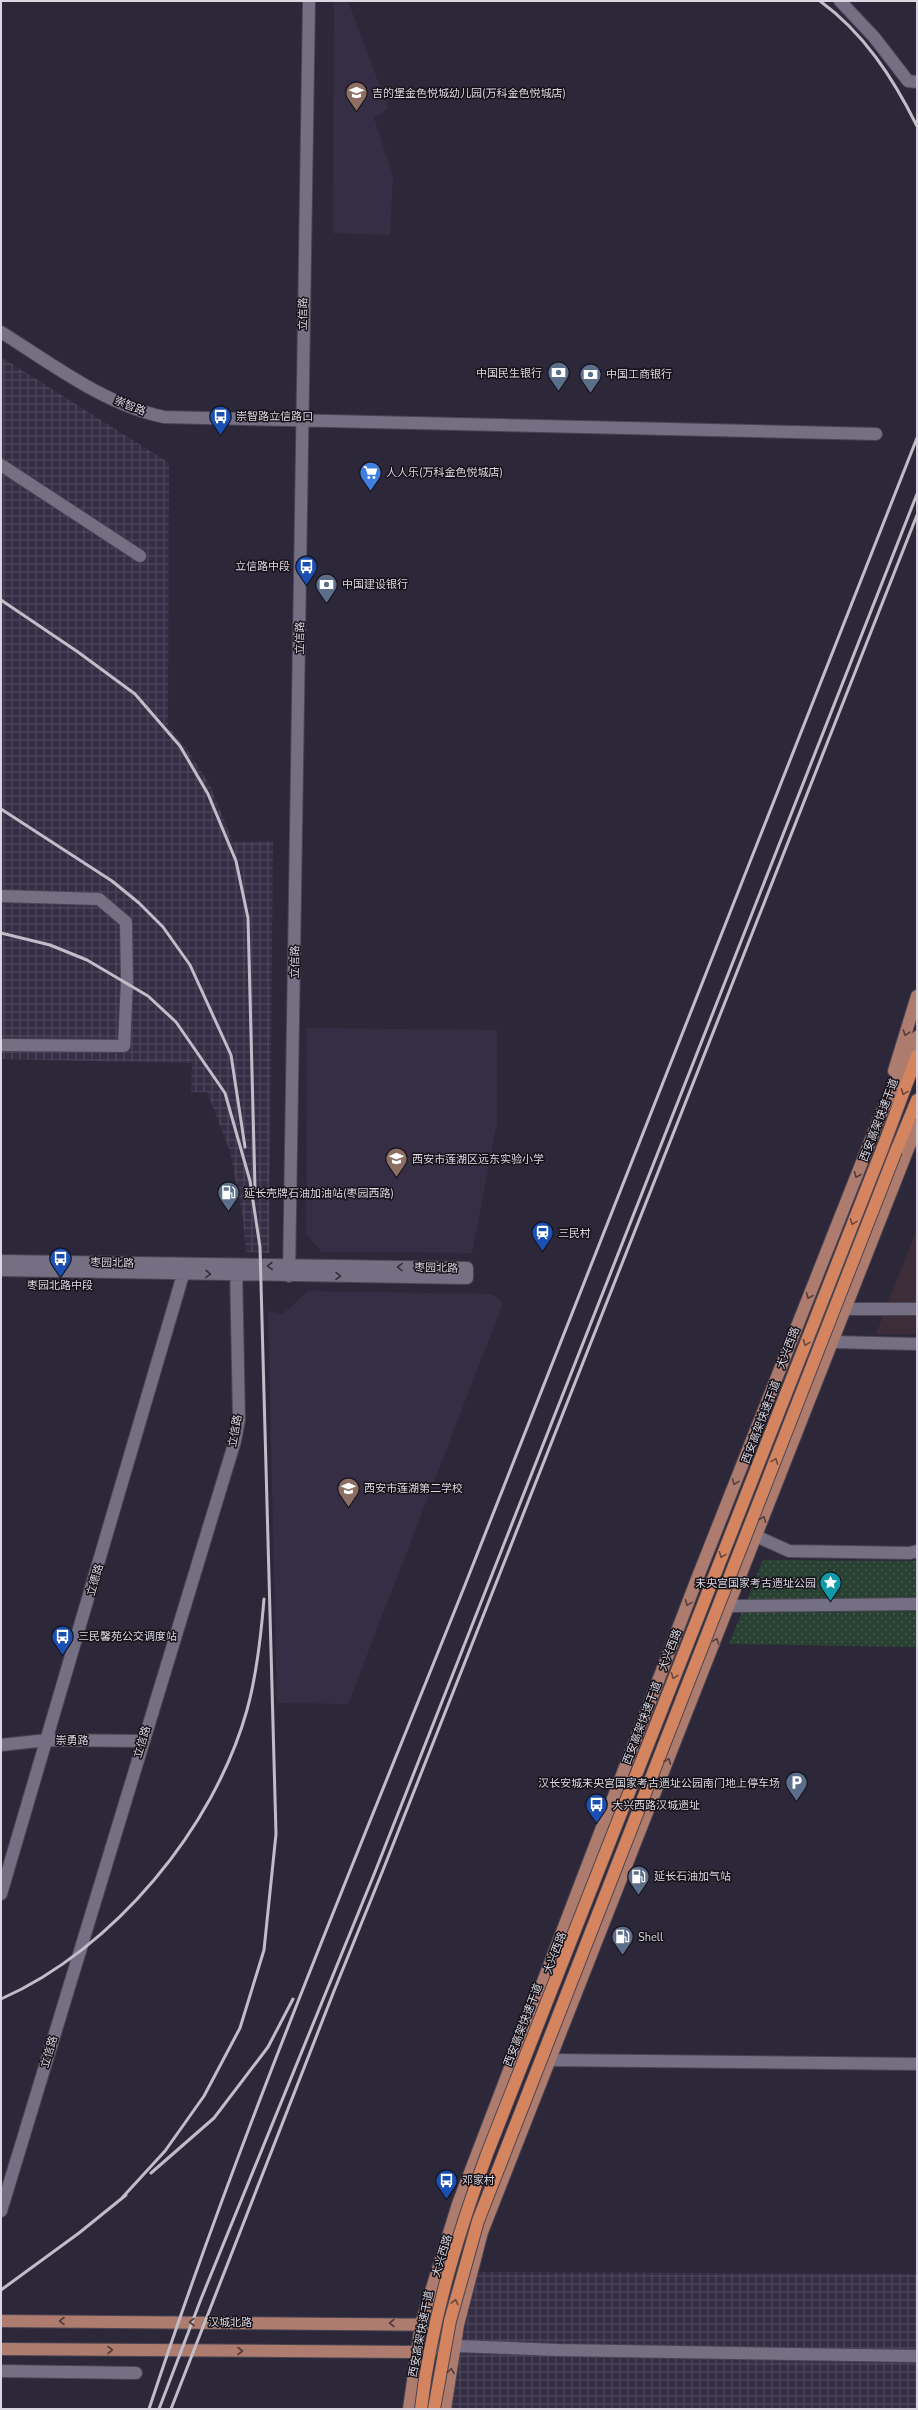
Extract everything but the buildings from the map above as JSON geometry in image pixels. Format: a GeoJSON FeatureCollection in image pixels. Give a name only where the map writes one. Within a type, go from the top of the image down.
{"type":"FeatureCollection","features":[{"type":"Feature","properties":{"kind":"highway","name":"西安高架快速干道"},"geometry":{"type":"LineString","coordinates":[[421,2409],[438,2314],[450,2266],[487,2154],[883,1147],[917,1056]]}},
{"type":"Feature","properties":{"kind":"highway"},"geometry":{"type":"LineString","coordinates":[[434,2409],[450,2321],[478,2221],[917,1100]]}},
{"type":"Feature","properties":{"kind":"main road"},"geometry":{"type":"LineString","coordinates":[[881,1114],[917,996]]}},
{"type":"Feature","properties":{"kind":"main road","name":"大兴西路"},"geometry":{"type":"LineString","coordinates":[[408,2409],[421,2324],[460,2197],[700,1571],[881,1114],[917,1037]]}},
{"type":"Feature","properties":{"kind":"main road"},"geometry":{"type":"LineString","coordinates":[[444,2409],[456,2346],[458,2325],[482,2232],[916,1129]]}},
{"type":"Feature","properties":{"kind":"main road","name":"汉城北路"},"geometry":{"type":"LineString","coordinates":[[1,2321],[458,2325]]}},
{"type":"Feature","properties":{"kind":"main road"},"geometry":{"type":"LineString","coordinates":[[1,2349],[416,2352],[456,2346]]}},
{"type":"Feature","properties":{"kind":"street","name":"立信路"},"geometry":{"type":"LineString","coordinates":[[288,1271],[295,951],[301,419],[309,1]]}},
{"type":"Feature","properties":{"kind":"street"},"geometry":{"type":"LineString","coordinates":[[840,1],[874,38],[908,81],[917,82]]}},
{"type":"Feature","properties":{"kind":"street","name":"崇智路"},"geometry":{"type":"LineString","coordinates":[[1,332],[108,397],[140,412],[188,419],[301,419],[876,434]]}},
{"type":"Feature","properties":{"kind":"street"},"geometry":{"type":"LineString","coordinates":[[1,465],[140,556]]}},
{"type":"Feature","properties":{"kind":"street"},"geometry":{"type":"LineString","coordinates":[[1,896],[99,899],[126,922],[127,982],[124,1046],[1,1045]]}},
{"type":"Feature","properties":{"kind":"street","name":"枣园北路"},"geometry":{"type":"LineString","coordinates":[[1,1261],[185,1269],[288,1271],[467,1278],[467,1268],[288,1271]]}},
{"type":"Feature","properties":{"kind":"street","name":"枣园北路"},"geometry":{"type":"LineString","coordinates":[[1,1270],[185,1269]]}},
{"type":"Feature","properties":{"kind":"street","name":"立德路"},"geometry":{"type":"LineString","coordinates":[[1,1894],[185,1269]]}},
{"type":"Feature","properties":{"kind":"street","name":"立信路"},"geometry":{"type":"LineString","coordinates":[[1,2211],[235,1441],[239,1420],[236,1270]]}},
{"type":"Feature","properties":{"kind":"street"},"geometry":{"type":"LineString","coordinates":[[845,1309],[917,1309]]}},
{"type":"Feature","properties":{"kind":"street"},"geometry":{"type":"LineString","coordinates":[[832,1342],[917,1344]]}},
{"type":"Feature","properties":{"kind":"street"},"geometry":{"type":"LineString","coordinates":[[756,1536],[789,1551],[910,1553],[917,1551]]}},
{"type":"Feature","properties":{"kind":"street"},"geometry":{"type":"LineString","coordinates":[[729,1606],[917,1604]]}},
{"type":"Feature","properties":{"kind":"street","name":"崇勇路"},"geometry":{"type":"LineString","coordinates":[[1,1745],[47,1740],[143,1741]]}},
{"type":"Feature","properties":{"kind":"street"},"geometry":{"type":"LineString","coordinates":[[549,2060],[917,2064]]}},
{"type":"Feature","properties":{"kind":"street"},"geometry":{"type":"LineString","coordinates":[[456,2346],[558,2350],[917,2356]]}},
{"type":"Feature","properties":{"kind":"street"},"geometry":{"type":"LineString","coordinates":[[1,2372],[136,2373]]}},
{"type":"Feature","properties":{"kind":"shaded area","name":"吉的堡金色悦城幼儿园(万科金色悦城店)"},"geometry":{"type":"Polygon","coordinates":[[[334,1],[348,1],[388,108],[374,118],[393,176],[390,235],[333,233],[334,1]]]}},
{"type":"Feature","properties":{"kind":"shaded area"},"geometry":{"type":"Polygon","coordinates":[[[1,357],[169,463],[168,726],[188,751],[209,783],[233,842],[273,841],[269,1253],[246,1252],[243,1218],[230,1151],[207,1092],[191,1092],[192,1063],[1,1059],[1,357]]]}},
{"type":"Feature","properties":{"kind":"shaded area","name":"西安市莲湖区远东实验小学"},"geometry":{"type":"Polygon","coordinates":[[[307,1028],[497,1030],[497,1123],[472,1253],[322,1252],[306,1234],[307,1028]]]}},
{"type":"Feature","properties":{"kind":"shaded area"},"geometry":{"type":"Polygon","coordinates":[[[917,1229],[917,1334],[876,1334],[917,1229]]]}},
{"type":"Feature","properties":{"kind":"shaded area","name":"西安市莲湖第二学校"},"geometry":{"type":"Polygon","coordinates":[[[308,1291],[492,1294],[503,1303],[348,1704],[277,1703],[268,1311],[283,1314],[308,1291]]]}},
{"type":"Feature","properties":{"kind":"shaded area"},"geometry":{"type":"Polygon","coordinates":[[[479,2272],[917,2274],[917,2409],[451,2409],[462,2340],[479,2272]]]}},
{"type":"Feature","properties":{"kind":"green space","name":"未央宫国家考古遗址公园"},"geometry":{"type":"Polygon","coordinates":[[[763,1560],[917,1561],[917,1647],[729,1644],[763,1560]]]}},
{"type":"Feature","properties":{"kind":"railway"},"geometry":{"type":"LineString","coordinates":[[820,1],[850,27],[864,42],[898,91],[917,126]]}},
{"type":"Feature","properties":{"kind":"railway"},"geometry":{"type":"LineString","coordinates":[[149,2409],[222,2201],[341,1892],[579,1299],[917,438]]}},
{"type":"Feature","properties":{"kind":"railway"},"geometry":{"type":"LineString","coordinates":[[159,2409],[201,2299],[375,1872],[917,494]]}},
{"type":"Feature","properties":{"kind":"railway"},"geometry":{"type":"LineString","coordinates":[[171,2409],[334,1991],[917,515]]}},
{"type":"Feature","properties":{"kind":"railway"},"geometry":{"type":"LineString","coordinates":[[1,600],[78,652],[135,694],[180,746],[208,794],[236,861],[248,918],[255,1188]]}},
{"type":"Feature","properties":{"kind":"railway"},"geometry":{"type":"LineString","coordinates":[[1,809],[112,881],[139,903],[163,927],[190,965],[231,1055],[245,1147]]}},
{"type":"Feature","properties":{"kind":"railway"},"geometry":{"type":"LineString","coordinates":[[1,933],[50,945],[87,960],[148,996],[176,1022],[225,1093],[250,1181],[260,1247],[276,1834],[264,1950],[240,2028],[204,2096],[165,2151],[121,2199]]}},
{"type":"Feature","properties":{"kind":"railway"},"geometry":{"type":"LineString","coordinates":[[1,1999],[43,1977],[82,1949],[120,1917],[154,1880],[184,1840],[211,1798],[232,1754],[247,1710],[258,1655],[264,1599]]}},
{"type":"Feature","properties":{"kind":"railway"},"geometry":{"type":"LineString","coordinates":[[151,2173],[214,2118],[268,2047],[293,1999]]}},
{"type":"Feature","properties":{"kind":"railway"},"geometry":{"type":"LineString","coordinates":[[1,2290],[79,2233],[126,2195]]}},
{"type":"Feature","properties":{"kind":"place","name":"吉的堡金色悦城幼儿园(万科金色悦城店)"},"geometry":{"type":"Point","coordinates":[357,112]}},
{"type":"Feature","properties":{"kind":"place","name":"中国民生银行"},"geometry":{"type":"Point","coordinates":[558,392]}},
{"type":"Feature","properties":{"kind":"place","name":"中国工商银行"},"geometry":{"type":"Point","coordinates":[590,394]}},
{"type":"Feature","properties":{"kind":"place","name":"崇智路立信路口"},"geometry":{"type":"Point","coordinates":[221,436]}},
{"type":"Feature","properties":{"kind":"place","name":"人人乐(万科金色悦城店)"},"geometry":{"type":"Point","coordinates":[371,492]}},
{"type":"Feature","properties":{"kind":"place","name":"立信路中段"},"geometry":{"type":"Point","coordinates":[306,586]}},
{"type":"Feature","properties":{"kind":"place","name":"中国建设银行"},"geometry":{"type":"Point","coordinates":[327,604]}},
{"type":"Feature","properties":{"kind":"place","name":"西安市莲湖区远东实验小学"},"geometry":{"type":"Point","coordinates":[396,1178]}},
{"type":"Feature","properties":{"kind":"place","name":"延长壳牌石油加油站(枣园西路)"},"geometry":{"type":"Point","coordinates":[228,1212]}},
{"type":"Feature","properties":{"kind":"place","name":"三民村"},"geometry":{"type":"Point","coordinates":[543,1252]}},
{"type":"Feature","properties":{"kind":"place","name":"枣园北路中段"},"geometry":{"type":"Point","coordinates":[60,1278]}},
{"type":"Feature","properties":{"kind":"place","name":"西安市莲湖第二学校"},"geometry":{"type":"Point","coordinates":[348,1508]}},
{"type":"Feature","properties":{"kind":"place","name":"未央宫国家考古遗址公园"},"geometry":{"type":"Point","coordinates":[831,1602]}},
{"type":"Feature","properties":{"kind":"place","name":"三民馨苑公交调度站"},"geometry":{"type":"Point","coordinates":[63,1656]}},
{"type":"Feature","properties":{"kind":"place","name":"汉长安城未央宫国家考古遗址公园南门地上停车场"},"geometry":{"type":"Point","coordinates":[796,1802]}},
{"type":"Feature","properties":{"kind":"place","name":"大兴西路汉城遗址"},"geometry":{"type":"Point","coordinates":[596,1824]}},
{"type":"Feature","properties":{"kind":"place","name":"延长石油加气站"},"geometry":{"type":"Point","coordinates":[639,1896]}},
{"type":"Feature","properties":{"kind":"place","name":"Shell"},"geometry":{"type":"Point","coordinates":[622,1956]}},
{"type":"Feature","properties":{"kind":"place","name":"邓家村"},"geometry":{"type":"Point","coordinates":[447,2200]}}]}
